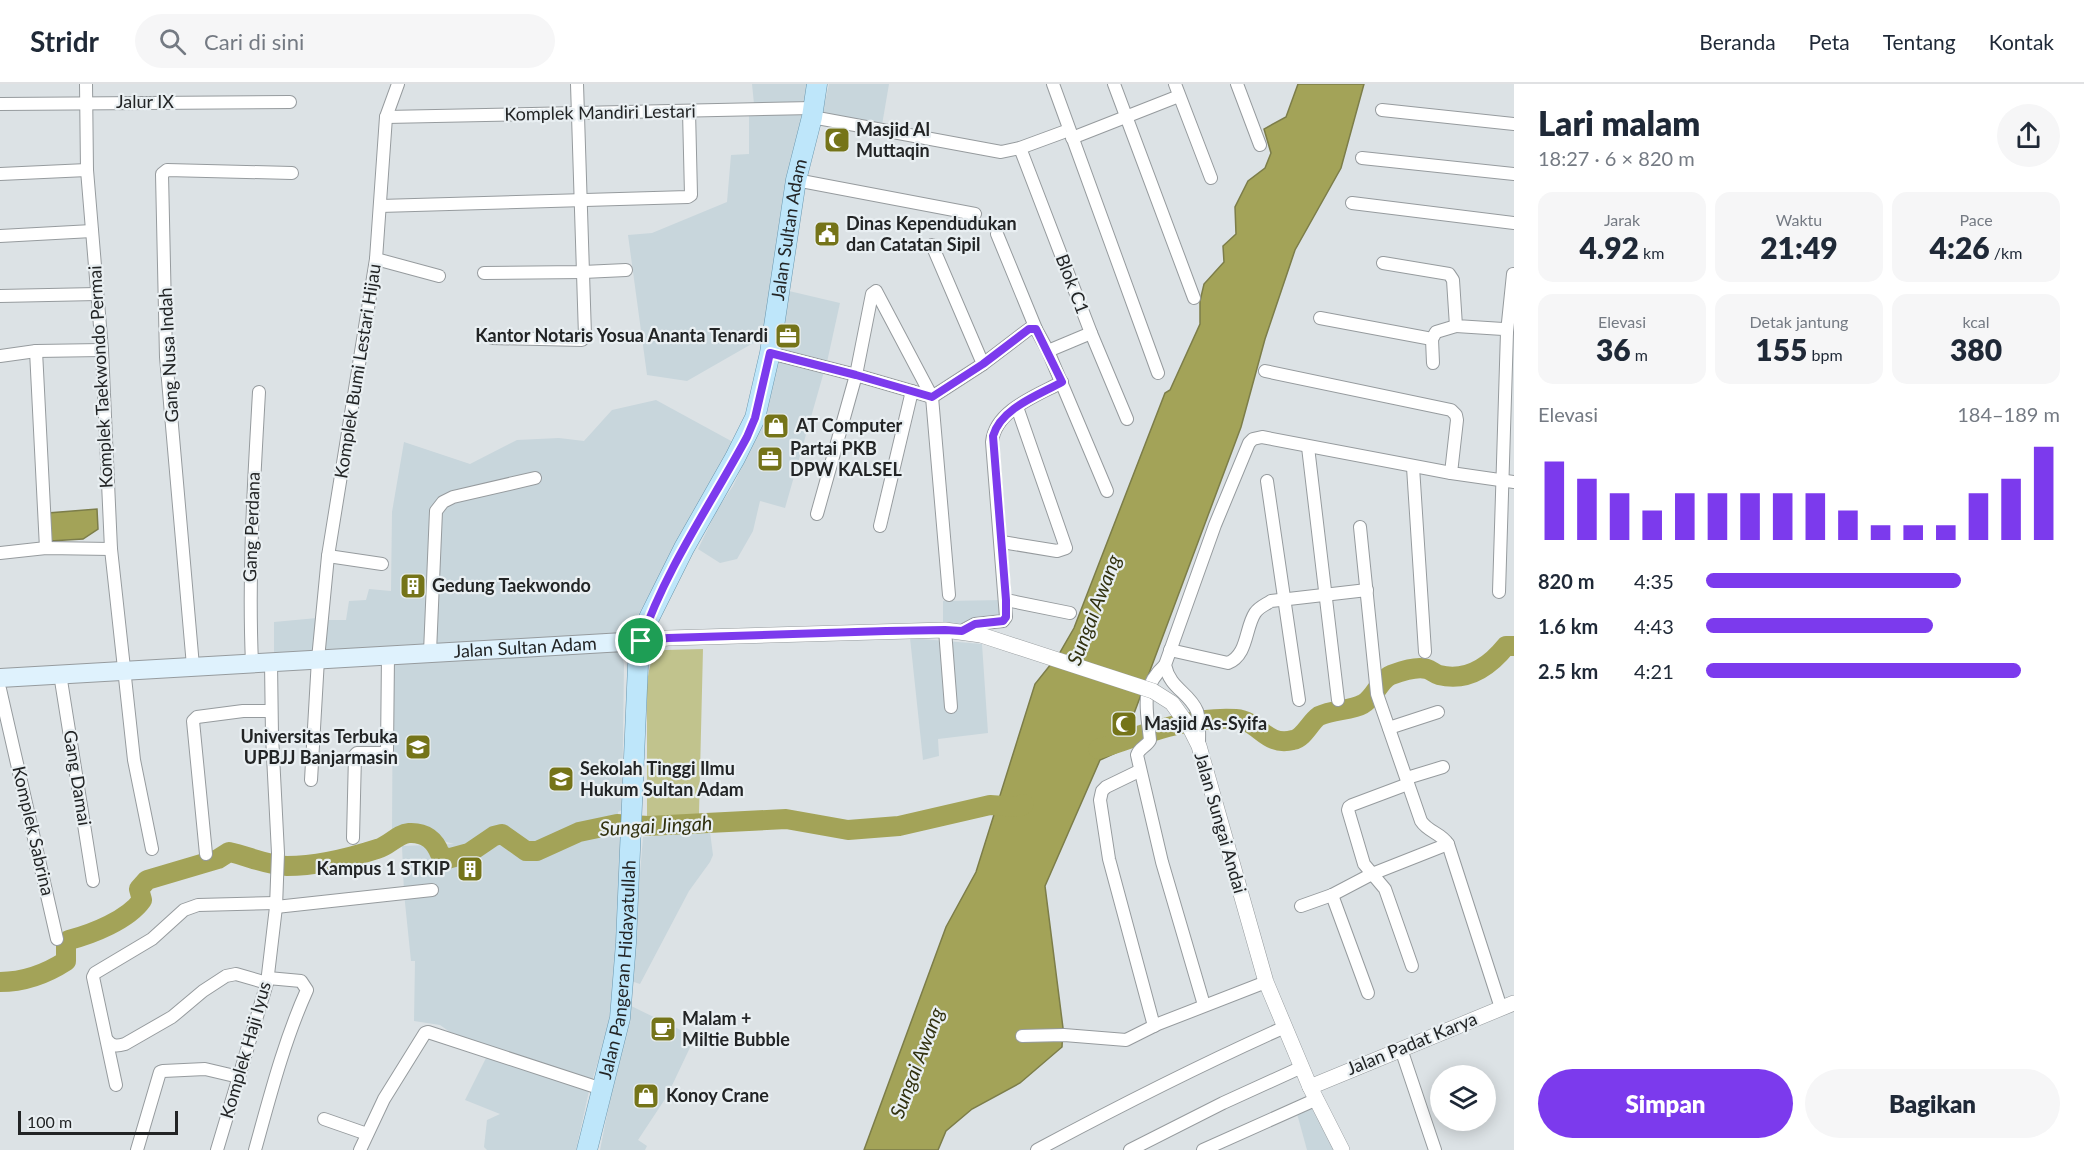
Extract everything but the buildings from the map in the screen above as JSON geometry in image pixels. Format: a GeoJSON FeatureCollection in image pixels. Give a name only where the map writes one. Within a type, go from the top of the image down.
{"type":"FeatureCollection","features":[{"type":"Feature","properties":{"kind":"main road","name":"Jalan Sultan Adam"},"geometry":{"type":"LineString","coordinates":[[0,678],[641,641],[649,618],[684,548],[747,437],[755,418],[770,353],[796,180],[817,84]]}},
{"type":"Feature","properties":{"kind":"main road","name":"Jalan Pangeran Hidayatullah"},"geometry":{"type":"LineString","coordinates":[[587,1150],[620,1018],[626,943],[638,665],[641,641]]}},
{"type":"Feature","properties":{"kind":"street","name":"Komplek Taekwondo Permai"},"geometry":{"type":"LineString","coordinates":[[86,84],[87,170],[102,350],[111,549],[134,760],[152,849]]}},
{"type":"Feature","properties":{"kind":"street","name":"Komplek Bumi Lestari Hijau"},"geometry":{"type":"LineString","coordinates":[[311,780],[318,659],[328,556],[376,259],[386,117],[398,84]]}},
{"type":"Feature","properties":{"kind":"street"},"geometry":{"type":"LineString","coordinates":[[492,338],[584,339],[576,115],[577,84]]}},
{"type":"Feature","properties":{"kind":"street"},"geometry":{"type":"LineString","coordinates":[[1053,84],[1158,373]]}},
{"type":"Feature","properties":{"kind":"street"},"geometry":{"type":"LineString","coordinates":[[1114,84],[1194,298]]}},
{"type":"Feature","properties":{"kind":"street"},"geometry":{"type":"LineString","coordinates":[[1237,84],[1260,145]]}},
{"type":"Feature","properties":{"kind":"street","name":"Komplek Mandiri Lestari"},"geometry":{"type":"LineString","coordinates":[[386,117],[689,111],[812,113],[1001,152],[1071,134],[1126,116],[1177,90]]}},
{"type":"Feature","properties":{"kind":"street"},"geometry":{"type":"LineString","coordinates":[[1177,90],[1211,178]]}},
{"type":"Feature","properties":{"kind":"street","name":"Jalur IX"},"geometry":{"type":"LineString","coordinates":[[0,104],[290,102]]}},
{"type":"Feature","properties":{"kind":"street"},"geometry":{"type":"LineString","coordinates":[[1382,110],[1514,124]]}},
{"type":"Feature","properties":{"kind":"street"},"geometry":{"type":"LineString","coordinates":[[380,206],[690,196],[689,111]]}},
{"type":"Feature","properties":{"kind":"street","name":"Blok C1"},"geometry":{"type":"LineString","coordinates":[[1020,148],[1091,333],[1127,419]]}},
{"type":"Feature","properties":{"kind":"street"},"geometry":{"type":"LineString","coordinates":[[1362,158],[1514,174]]}},
{"type":"Feature","properties":{"kind":"street"},"geometry":{"type":"LineString","coordinates":[[0,174],[87,170]]}},
{"type":"Feature","properties":{"kind":"street","name":"Gang Nusa Indah"},"geometry":{"type":"LineString","coordinates":[[193,666],[166,357],[162,174],[167,170],[292,173]]}},
{"type":"Feature","properties":{"kind":"street"},"geometry":{"type":"LineString","coordinates":[[796,180],[975,214]]}},
{"type":"Feature","properties":{"kind":"street"},"geometry":{"type":"LineString","coordinates":[[1352,203],[1514,223]]}},
{"type":"Feature","properties":{"kind":"street"},"geometry":{"type":"LineString","coordinates":[[0,236],[92,231]]}},
{"type":"Feature","properties":{"kind":"street"},"geometry":{"type":"LineString","coordinates":[[998,234],[1036,329],[1062,382],[1107,491]]}},
{"type":"Feature","properties":{"kind":"street"},"geometry":{"type":"LineString","coordinates":[[932,244],[983,364]]}},
{"type":"Feature","properties":{"kind":"street"},"geometry":{"type":"LineString","coordinates":[[376,259],[439,276]]}},
{"type":"Feature","properties":{"kind":"street"},"geometry":{"type":"LineString","coordinates":[[1383,263],[1449,274],[1453,280],[1456,326]]}},
{"type":"Feature","properties":{"kind":"street"},"geometry":{"type":"LineString","coordinates":[[484,273],[626,270]]}},
{"type":"Feature","properties":{"kind":"street"},"geometry":{"type":"LineString","coordinates":[[1499,592],[1508,481],[1507,332],[1513,274]]}},
{"type":"Feature","properties":{"kind":"street"},"geometry":{"type":"LineString","coordinates":[[817,514],[856,375],[872,294],[876,291],[932,397],[949,595]]}},
{"type":"Feature","properties":{"kind":"street"},"geometry":{"type":"LineString","coordinates":[[0,296],[97,294]]}},
{"type":"Feature","properties":{"kind":"street"},"geometry":{"type":"LineString","coordinates":[[1320,318],[1432,339]]}},
{"type":"Feature","properties":{"kind":"street"},"geometry":{"type":"LineString","coordinates":[[1433,363],[1432,339],[1436,332],[1456,326],[1503,329],[1507,332]]}},
{"type":"Feature","properties":{"kind":"street"},"geometry":{"type":"LineString","coordinates":[[770,353],[932,397],[983,364],[1029,329],[1036,329]]}},
{"type":"Feature","properties":{"kind":"street"},"geometry":{"type":"LineString","coordinates":[[1048,351],[1091,333]]}},
{"type":"Feature","properties":{"kind":"street"},"geometry":{"type":"LineString","coordinates":[[0,356],[36,351],[102,350]]}},
{"type":"Feature","properties":{"kind":"street"},"geometry":{"type":"LineString","coordinates":[[36,351],[46,548]]}},
{"type":"Feature","properties":{"kind":"street"},"geometry":{"type":"LineString","coordinates":[[1265,371],[1451,410],[1457,420],[1451,473]]}},
{"type":"Feature","properties":{"kind":"street"},"geometry":{"type":"LineString","coordinates":[[962,631],[975,624],[1003,621],[1006,617],[993,436],[1002,420],[1017,407],[1062,382]]}},
{"type":"Feature","properties":{"kind":"street"},"geometry":{"type":"LineString","coordinates":[[880,526],[912,391]]}},
{"type":"Feature","properties":{"kind":"street","name":"Gang Perdana"},"geometry":{"type":"LineString","coordinates":[[252,663],[249,603],[259,392]]}},
{"type":"Feature","properties":{"kind":"street"},"geometry":{"type":"LineString","coordinates":[[1002,542],[1057,551],[1066,548],[1017,407]]}},
{"type":"Feature","properties":{"kind":"street"},"geometry":{"type":"LineString","coordinates":[[1195,728],[1197,711],[1167,676],[1165,665],[1215,525],[1249,443],[1253,439],[1262,437],[1413,467],[1508,481]]}},
{"type":"Feature","properties":{"kind":"street"},"geometry":{"type":"LineString","coordinates":[[1308,447],[1338,700]]}},
{"type":"Feature","properties":{"kind":"street"},"geometry":{"type":"LineString","coordinates":[[1413,467],[1425,652]]}},
{"type":"Feature","properties":{"kind":"street"},"geometry":{"type":"LineString","coordinates":[[430,652],[436,511],[443,502],[453,497],[536,478]]}},
{"type":"Feature","properties":{"kind":"street"},"geometry":{"type":"LineString","coordinates":[[1267,481],[1299,700]]}},
{"type":"Feature","properties":{"kind":"street"},"geometry":{"type":"LineString","coordinates":[[1360,527],[1376,688],[1421,821],[1430,830],[1444,838],[1448,844],[1507,1006]]}},
{"type":"Feature","properties":{"kind":"street"},"geometry":{"type":"LineString","coordinates":[[0,553],[46,548],[111,549]]}},
{"type":"Feature","properties":{"kind":"street"},"geometry":{"type":"LineString","coordinates":[[328,556],[382,564]]}},
{"type":"Feature","properties":{"kind":"street"},"geometry":{"type":"LineString","coordinates":[[1170,650],[1223,662],[1233,662],[1242,651],[1254,615],[1260,607],[1271,601],[1367,590]]}},
{"type":"Feature","properties":{"kind":"street"},"geometry":{"type":"LineString","coordinates":[[1006,600],[1070,613]]}},
{"type":"Feature","properties":{"kind":"street"},"geometry":{"type":"LineString","coordinates":[[945,630],[951,707]]}},
{"type":"Feature","properties":{"kind":"street","name":"Jalan Sungai Andai"},"geometry":{"type":"LineString","coordinates":[[641,641],[715,636],[962,631],[1153,690],[1172,704],[1195,728],[1266,982],[1302,1067],[1342,1150]]}},
{"type":"Feature","properties":{"kind":"street"},"geometry":{"type":"LineString","coordinates":[[353,838],[355,755],[387,751],[388,655]]}},
{"type":"Feature","properties":{"kind":"street","name":"Komplek Haji Iyus"},"geometry":{"type":"LineString","coordinates":[[217,1150],[267,980],[276,905],[278,853],[271,662]]}},
{"type":"Feature","properties":{"kind":"street"},"geometry":{"type":"LineString","coordinates":[[1165,665],[1154,675],[1149,685],[1146,700],[1150,740],[1138,751],[1137,755],[1162,862],[1204,1005]]}},
{"type":"Feature","properties":{"kind":"street","name":"Gang Damai"},"geometry":{"type":"LineString","coordinates":[[60,674],[93,881]]}},
{"type":"Feature","properties":{"kind":"street","name":"Komplek Sabrina"},"geometry":{"type":"LineString","coordinates":[[0,689],[57,939]]}},
{"type":"Feature","properties":{"kind":"street"},"geometry":{"type":"LineString","coordinates":[[206,854],[193,721],[197,717],[243,711],[271,711]]}},
{"type":"Feature","properties":{"kind":"street"},"geometry":{"type":"LineString","coordinates":[[1389,728],[1438,712]]}},
{"type":"Feature","properties":{"kind":"street"},"geometry":{"type":"LineString","coordinates":[[1412,966],[1388,895],[1362,858],[1348,810],[1349,807],[1443,767]]}},
{"type":"Feature","properties":{"kind":"street"},"geometry":{"type":"LineString","coordinates":[[1139,771],[1106,787],[1102,791],[1100,800],[1109,859],[1154,1026]]}},
{"type":"Feature","properties":{"kind":"street"},"geometry":{"type":"LineString","coordinates":[[1301,906],[1332,895],[1372,874],[1448,844]]}},
{"type":"Feature","properties":{"kind":"street"},"geometry":{"type":"LineString","coordinates":[[116,1085],[93,977],[95,973],[143,945],[184,910],[198,905],[276,905],[432,890]]}},
{"type":"Feature","properties":{"kind":"street"},"geometry":{"type":"LineString","coordinates":[[1332,895],[1368,993]]}},
{"type":"Feature","properties":{"kind":"street"},"geometry":{"type":"LineString","coordinates":[[108,1041],[111,1045],[125,1044],[172,1017],[203,991],[226,976],[236,974],[267,980],[301,981],[307,990],[298,1008],[255,1150]]}},
{"type":"Feature","properties":{"kind":"street"},"geometry":{"type":"LineString","coordinates":[[1022,1036],[1064,1035],[1126,1040],[1204,1005],[1266,982]]}},
{"type":"Feature","properties":{"kind":"street","name":"Jalan Padat Karya"},"geometry":{"type":"LineString","coordinates":[[1314,1093],[1401,1049],[1507,1006]]}},
{"type":"Feature","properties":{"kind":"street"},"geometry":{"type":"LineString","coordinates":[[1037,1150],[1130,1100],[1285,1027]]}},
{"type":"Feature","properties":{"kind":"street"},"geometry":{"type":"LineString","coordinates":[[360,1150],[384,1099],[425,1033],[428,1032],[602,1089]]}},
{"type":"Feature","properties":{"kind":"street"},"geometry":{"type":"LineString","coordinates":[[1401,1049],[1435,1150]]}},
{"type":"Feature","properties":{"kind":"street"},"geometry":{"type":"LineString","coordinates":[[1130,1150],[1222,1103],[1302,1067]]}},
{"type":"Feature","properties":{"kind":"street"},"geometry":{"type":"LineString","coordinates":[[137,1150],[160,1072],[205,1069],[239,1077]]}},
{"type":"Feature","properties":{"kind":"street"},"geometry":{"type":"LineString","coordinates":[[1203,1150],[1314,1093]]}},
{"type":"Feature","properties":{"kind":"street"},"geometry":{"type":"LineString","coordinates":[[324,1119],[367,1134]]}},
{"type":"Feature","properties":{"kind":"shaded area"},"geometry":{"type":"Polygon","coordinates":[[[752,84],[812,84],[809,101],[754,104],[752,84]]]}},
{"type":"Feature","properties":{"kind":"shaded area"},"geometry":{"type":"Polygon","coordinates":[[[829,84],[889,84],[882,125],[822,115],[829,84]]]}},
{"type":"Feature","properties":{"kind":"shaded area"},"geometry":{"type":"Polygon","coordinates":[[[805,112],[767,339],[755,342],[687,381],[647,375],[628,235],[652,233],[727,202],[731,155],[749,154],[749,114],[805,112]]]}},
{"type":"Feature","properties":{"kind":"shaded area"},"geometry":{"type":"Polygon","coordinates":[[[789,291],[840,303],[827,362],[778,348],[789,291]]]}},
{"type":"Feature","properties":{"kind":"shaded area"},"geometry":{"type":"Polygon","coordinates":[[[779,357],[825,368],[785,508],[760,501],[753,531],[737,559],[720,563],[698,549],[717,510],[733,486],[760,429],[774,363],[779,357]]]}},
{"type":"Feature","properties":{"kind":"shaded area"},"geometry":{"type":"Polygon","coordinates":[[[656,400],[733,442],[632,626],[622,633],[595,636],[326,650],[327,620],[346,620],[349,601],[366,600],[369,589],[391,591],[392,512],[404,442],[470,464],[517,440],[559,438],[584,441],[612,410],[656,400]]]}},
{"type":"Feature","properties":{"kind":"shaded area"},"geometry":{"type":"Polygon","coordinates":[[[1005,600],[1009,614],[981,617],[962,626],[943,622],[943,601],[1005,600]]]}},
{"type":"Feature","properties":{"kind":"shaded area"},"geometry":{"type":"Polygon","coordinates":[[[317,618],[316,651],[274,653],[274,622],[317,618]]]}},
{"type":"Feature","properties":{"kind":"shaded area"},"geometry":{"type":"Polygon","coordinates":[[[910,638],[982,644],[988,733],[938,739],[939,756],[923,760],[910,638]]]}},
{"type":"Feature","properties":{"kind":"shaded area"},"geometry":{"type":"Polygon","coordinates":[[[613,650],[622,656],[624,664],[622,810],[618,812],[618,816],[543,844],[526,848],[520,845],[514,836],[497,829],[468,844],[484,844],[488,840],[498,839],[507,843],[512,854],[555,845],[572,836],[614,828],[622,829],[616,980],[606,1035],[589,1091],[576,1150],[487,1150],[484,1147],[487,1120],[500,1114],[465,1100],[487,1056],[486,1046],[450,1032],[440,1025],[414,1021],[415,961],[411,961],[402,846],[454,844],[443,841],[430,832],[392,833],[393,663],[492,659],[613,650]]]}},
{"type":"Feature","properties":{"kind":"shaded area"},"geometry":{"type":"Polygon","coordinates":[[[710,832],[713,855],[710,862],[689,891],[640,984],[631,981],[643,837],[710,832]]]}},
{"type":"Feature","properties":{"kind":"shaded area"},"geometry":{"type":"Polygon","coordinates":[[[627,1004],[695,1037],[667,1096],[638,1140],[647,1146],[645,1150],[600,1150],[623,1035],[627,1004]]]}},
{"type":"Feature","properties":{"kind":"shaded area"},"geometry":{"type":"Polygon","coordinates":[[[1317,1098],[1346,1150],[1307,1150],[1296,1110],[1317,1098]]]}},
{"type":"Feature","properties":{"kind":"green space"},"geometry":{"type":"Polygon","coordinates":[[[703,649],[699,814],[647,817],[647,691],[654,655],[665,650],[703,649]]]}},
{"type":"Feature","properties":{"kind":"water","name":"Sungai Awang"},"geometry":{"type":"Polygon","coordinates":[[[1298,84],[1364,84],[1341,168],[1295,250],[1265,339],[1241,427],[1120,751],[1100,760],[1045,886],[1063,1028],[1062,1047],[1020,1083],[972,1109],[946,1131],[938,1150],[864,1150],[946,927],[976,872],[1035,684],[1059,654],[1074,628],[1165,393],[1170,390],[1200,324],[1200,301],[1204,284],[1224,262],[1223,246],[1236,234],[1235,207],[1248,181],[1265,168],[1271,153],[1264,129],[1286,117],[1298,84]]]}},
{"type":"Feature","properties":{"kind":"water"},"geometry":{"type":"Polygon","coordinates":[[[97,509],[98,529],[83,539],[50,541],[48,513],[97,509]]]}},
{"type":"Feature","properties":{"kind":"waterway"},"geometry":{"type":"LineString","coordinates":[[1098,749],[1183,723],[1218,719],[1244,721],[1276,740],[1293,740],[1297,739],[1319,716],[1363,704],[1391,675],[1418,668],[1449,677],[1468,674],[1485,666],[1506,646],[1514,646]]}},
{"type":"Feature","properties":{"kind":"waterway","name":"Sungai Jingah"},"geometry":{"type":"LineString","coordinates":[[0,982],[18,981],[34,976],[66,961],[66,944],[69,940],[99,930],[128,914],[142,900],[139,889],[147,880],[218,859],[229,852],[279,865],[309,865],[366,852],[405,834],[415,833],[429,838],[440,854],[447,859],[469,853],[494,836],[502,834],[526,851],[537,851],[579,832],[617,824],[648,826],[786,819],[848,830],[899,826],[990,805],[1018,807],[1024,804]]}},
{"type":"Feature","properties":{"kind":"place","name":"Masjid Al Muttaqin"},"geometry":{"type":"Point","coordinates":[837,140]}},
{"type":"Feature","properties":{"kind":"place","name":"Dinas Kependudukan dan Catatan Sipil"},"geometry":{"type":"Point","coordinates":[827,234]}},
{"type":"Feature","properties":{"kind":"place","name":"Kantor Notaris Yosua Ananta Tenardi"},"geometry":{"type":"Point","coordinates":[788,336]}},
{"type":"Feature","properties":{"kind":"place","name":"AT Computer"},"geometry":{"type":"Point","coordinates":[776,426]}},
{"type":"Feature","properties":{"kind":"place","name":"Partai PKB DPW KALSEL"},"geometry":{"type":"Point","coordinates":[770,459]}},
{"type":"Feature","properties":{"kind":"place","name":"Gedung Taekwondo"},"geometry":{"type":"Point","coordinates":[413,586]}},
{"type":"Feature","properties":{"kind":"place","name":"Masjid As-Syifa"},"geometry":{"type":"Point","coordinates":[1124,724]}},
{"type":"Feature","properties":{"kind":"place","name":"Universitas Terbuka UPBJJ Banjarmasin"},"geometry":{"type":"Point","coordinates":[418,747]}},
{"type":"Feature","properties":{"kind":"place","name":"Sekolah Tinggi Ilmu Hukum Sultan Adam"},"geometry":{"type":"Point","coordinates":[561,779]}},
{"type":"Feature","properties":{"kind":"place","name":"Kampus 1 STKIP"},"geometry":{"type":"Point","coordinates":[470,869]}},
{"type":"Feature","properties":{"kind":"place","name":"Malam + Miltie Bubble"},"geometry":{"type":"Point","coordinates":[663,1029]}},
{"type":"Feature","properties":{"kind":"place","name":"Konoy Crane"},"geometry":{"type":"Point","coordinates":[646,1096]}},
{"type":"Feature","properties":{"kind":"route"},"geometry":{"type":"LineString","coordinates":[[1029,329],[1036,329],[1062,382],[1017,407],[1002,420],[993,436],[1006,600],[1006,617],[1003,621],[983,622],[962,631],[886,631],[668,638],[641,641],[649,618],[684,548],[747,437],[755,418],[770,353],[932,397],[983,364],[1029,329]]}}]}
